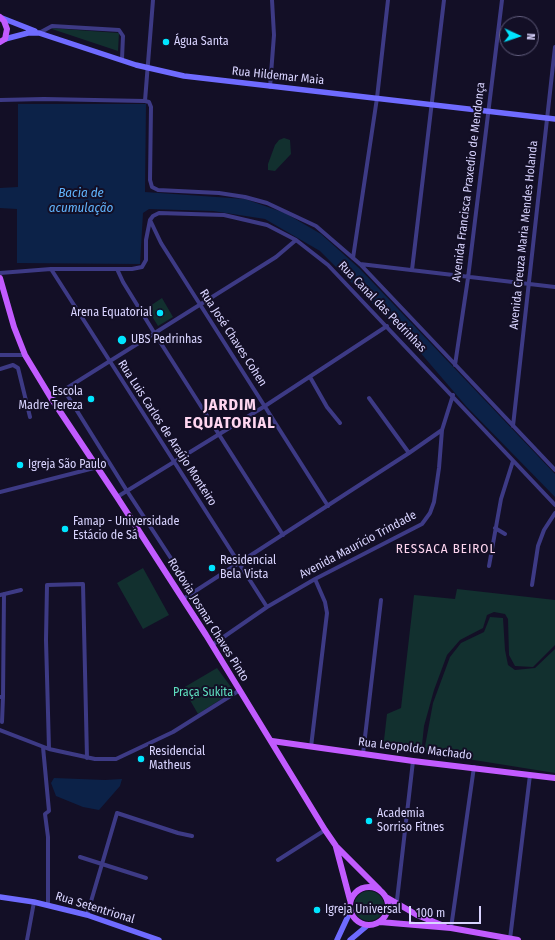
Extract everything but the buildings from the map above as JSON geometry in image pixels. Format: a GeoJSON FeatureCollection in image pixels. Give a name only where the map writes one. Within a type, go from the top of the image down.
{"type":"FeatureCollection","features":[{"type":"Feature","properties":{"kind":"main road"},"geometry":{"type":"LineString","coordinates":[[1,18],[39,33]]}},
{"type":"Feature","properties":{"kind":"main road"},"geometry":{"type":"LineString","coordinates":[[0,46],[7,29],[1,18]]}},
{"type":"Feature","properties":{"kind":"main road","name":"Rua Hildemar Maia"},"geometry":{"type":"LineString","coordinates":[[3,40],[28,33],[39,33],[148,68],[184,76],[555,119]]}},
{"type":"Feature","properties":{"kind":"main road","name":"Rodovia Josmar Chaves Pinto"},"geometry":{"type":"LineString","coordinates":[[0,278],[14,327],[25,355],[51,398],[98,467],[183,599],[272,741],[325,830],[336,846],[379,889]]}},
{"type":"Feature","properties":{"kind":"main road","name":"Rua Leopoldo Machado"},"geometry":{"type":"LineString","coordinates":[[272,741],[413,761],[555,778]]}},
{"type":"Feature","properties":{"kind":"main road","name":"Rodovia Josmar Chaves Pinto"},"geometry":{"type":"LineString","coordinates":[[336,846],[350,900]]}},
{"type":"Feature","properties":{"kind":"main road"},"geometry":{"type":"LineString","coordinates":[[337,940],[350,912],[350,900],[353,894],[368,886],[379,889],[386,897],[417,915],[452,928]]}},
{"type":"Feature","properties":{"kind":"main road","name":"Rua Setentrional"},"geometry":{"type":"LineString","coordinates":[[0,897],[34,902],[87,915],[159,940]]}},
{"type":"Feature","properties":{"kind":"main road"},"geometry":{"type":"LineString","coordinates":[[380,922],[384,918],[388,907],[386,897]]}},
{"type":"Feature","properties":{"kind":"main road"},"geometry":{"type":"LineString","coordinates":[[350,912],[357,921],[368,925]]}},
{"type":"Feature","properties":{"kind":"main road"},"geometry":{"type":"LineString","coordinates":[[350,940],[368,925],[380,922],[452,928],[518,940]]}},
{"type":"Feature","properties":{"kind":"street"},"geometry":{"type":"LineString","coordinates":[[0,100],[44,99],[145,101],[153,0]]}},
{"type":"Feature","properties":{"kind":"street"},"geometry":{"type":"LineString","coordinates":[[270,87],[274,35],[272,0]]}},
{"type":"Feature","properties":{"kind":"street"},"geometry":{"type":"LineString","coordinates":[[354,258],[377,98],[388,0]]}},
{"type":"Feature","properties":{"kind":"street"},"geometry":{"type":"LineString","coordinates":[[412,270],[444,0]]}},
{"type":"Feature","properties":{"kind":"street","name":"Avenida Francisca Praxedio de Mendonça"},"geometry":{"type":"LineString","coordinates":[[455,365],[468,278],[502,0]]}},
{"type":"Feature","properties":{"kind":"street"},"geometry":{"type":"LineString","coordinates":[[39,33],[52,26],[119,30],[123,36],[122,59]]}},
{"type":"Feature","properties":{"kind":"street","name":"Avenida Creuza Maria Mendes Holanda"},"geometry":{"type":"LineString","coordinates":[[513,426],[555,47]]}},
{"type":"Feature","properties":{"kind":"street","name":"Rua Canal das Pedrinhas"},"geometry":{"type":"LineString","coordinates":[[145,101],[149,102],[151,107],[150,184],[158,190],[230,194],[267,203],[316,226],[360,264],[555,470]]}},
{"type":"Feature","properties":{"kind":"street","name":"Rua Canal das Pedrinhas"},"geometry":{"type":"LineString","coordinates":[[150,220],[155,214],[162,213],[224,215],[267,225],[296,240],[328,265],[555,505]]}},
{"type":"Feature","properties":{"kind":"street"},"geometry":{"type":"LineString","coordinates":[[0,272],[51,269],[117,269],[142,267],[146,260],[146,240],[150,220]]}},
{"type":"Feature","properties":{"kind":"street","name":"Rua José Chaves Cohen"},"geometry":{"type":"LineString","coordinates":[[150,220],[161,243],[328,506]]}},
{"type":"Feature","properties":{"kind":"street"},"geometry":{"type":"LineString","coordinates":[[51,398],[110,363],[200,304],[284,252],[296,240]]}},
{"type":"Feature","properties":{"kind":"street"},"geometry":{"type":"LineString","coordinates":[[360,264],[468,278],[555,287]]}},
{"type":"Feature","properties":{"kind":"street","name":"Rua Luis Carlos de Araújo Monteiro"},"geometry":{"type":"LineString","coordinates":[[51,269],[173,462],[240,562],[267,607]]}},
{"type":"Feature","properties":{"kind":"street"},"geometry":{"type":"LineString","coordinates":[[117,269],[123,282],[155,334],[283,535]]}},
{"type":"Feature","properties":{"kind":"street"},"geometry":{"type":"LineString","coordinates":[[117,497],[265,406],[387,326]]}},
{"type":"Feature","properties":{"kind":"street"},"geometry":{"type":"LineString","coordinates":[[0,355],[25,355]]}},
{"type":"Feature","properties":{"kind":"street"},"geometry":{"type":"LineString","coordinates":[[0,369],[13,365],[18,368],[30,417]]}},
{"type":"Feature","properties":{"kind":"street"},"geometry":{"type":"LineString","coordinates":[[310,377],[327,407],[340,424]]}},
{"type":"Feature","properties":{"kind":"street"},"geometry":{"type":"LineString","coordinates":[[64,390],[126,491],[195,590]]}},
{"type":"Feature","properties":{"kind":"street","name":"Avenida Maurício Trindade"},"geometry":{"type":"LineString","coordinates":[[212,645],[267,607],[315,579],[414,529],[427,519],[436,490],[442,430],[453,396]]}},
{"type":"Feature","properties":{"kind":"street"},"geometry":{"type":"LineString","coordinates":[[369,398],[409,453]]}},
{"type":"Feature","properties":{"kind":"street"},"geometry":{"type":"LineString","coordinates":[[183,599],[328,506],[442,430]]}},
{"type":"Feature","properties":{"kind":"street"},"geometry":{"type":"LineString","coordinates":[[489,566],[503,492],[513,461]]}},
{"type":"Feature","properties":{"kind":"street"},"geometry":{"type":"LineString","coordinates":[[0,492],[98,467]]}},
{"type":"Feature","properties":{"kind":"street"},"geometry":{"type":"LineString","coordinates":[[532,585],[538,546],[547,523],[555,513]]}},
{"type":"Feature","properties":{"kind":"street"},"geometry":{"type":"LineString","coordinates":[[495,528],[505,534]]}},
{"type":"Feature","properties":{"kind":"street"},"geometry":{"type":"LineString","coordinates":[[311,747],[327,613],[325,602],[315,579]]}},
{"type":"Feature","properties":{"kind":"street"},"geometry":{"type":"LineString","coordinates":[[49,749],[46,640],[47,585],[83,584],[87,758]]}},
{"type":"Feature","properties":{"kind":"street"},"geometry":{"type":"LineString","coordinates":[[2,722],[2,595],[21,590]]}},
{"type":"Feature","properties":{"kind":"street"},"geometry":{"type":"LineString","coordinates":[[363,754],[381,600]]}},
{"type":"Feature","properties":{"kind":"street"},"geometry":{"type":"LineString","coordinates":[[0,730],[49,749],[87,758],[108,760],[125,756],[173,732],[240,690]]}},
{"type":"Feature","properties":{"kind":"street"},"geometry":{"type":"LineString","coordinates":[[43,747],[49,811],[45,814],[48,837],[48,905]]}},
{"type":"Feature","properties":{"kind":"street"},"geometry":{"type":"LineString","coordinates":[[388,907],[396,902],[413,761]]}},
{"type":"Feature","properties":{"kind":"street"},"geometry":{"type":"LineString","coordinates":[[452,928],[474,768]]}},
{"type":"Feature","properties":{"kind":"street"},"geometry":{"type":"LineString","coordinates":[[510,939],[530,775]]}},
{"type":"Feature","properties":{"kind":"street"},"geometry":{"type":"LineString","coordinates":[[87,915],[117,813],[178,833],[192,836]]}},
{"type":"Feature","properties":{"kind":"street"},"geometry":{"type":"LineString","coordinates":[[278,860],[325,830]]}},
{"type":"Feature","properties":{"kind":"street"},"geometry":{"type":"LineString","coordinates":[[80,857],[146,878]]}},
{"type":"Feature","properties":{"kind":"street"},"geometry":{"type":"LineString","coordinates":[[27,940],[34,902]]}},
{"type":"Feature","properties":{"kind":"green space"},"geometry":{"type":"Polygon","coordinates":[[[49,28],[119,33],[118,51],[49,28]]]}},
{"type":"Feature","properties":{"kind":"green space"},"geometry":{"type":"Polygon","coordinates":[[[284,138],[290,140],[291,154],[275,171],[268,170],[268,164],[275,145],[279,140],[284,138]]]}},
{"type":"Feature","properties":{"kind":"green space","name":"Arena Equatorial"},"geometry":{"type":"Polygon","coordinates":[[[162,298],[173,317],[158,326],[147,308],[162,298]]]}},
{"type":"Feature","properties":{"kind":"green space"},"geometry":{"type":"Polygon","coordinates":[[[143,568],[169,615],[143,629],[117,583],[143,568]]]}},
{"type":"Feature","properties":{"kind":"green space"},"geometry":{"type":"Polygon","coordinates":[[[457,589],[555,600],[555,645],[533,667],[515,666],[509,655],[508,619],[505,614],[494,612],[487,615],[483,628],[460,640],[447,655],[434,690],[424,726],[422,745],[419,753],[383,749],[387,714],[401,708],[414,595],[455,599],[457,589]]]}},
{"type":"Feature","properties":{"kind":"green space"},"geometry":{"type":"Polygon","coordinates":[[[490,617],[503,618],[505,650],[508,665],[515,670],[535,668],[555,649],[555,773],[424,752],[433,703],[450,657],[461,643],[484,632],[490,617]]]}},
{"type":"Feature","properties":{"kind":"green space","name":"Praça Sukita"},"geometry":{"type":"Polygon","coordinates":[[[217,668],[234,691],[198,714],[183,688],[217,668]]]}},
{"type":"Feature","properties":{"kind":"green space"},"geometry":{"type":"Polygon","coordinates":[[[369,891],[380,895],[384,906],[380,917],[369,921],[358,917],[354,906],[358,895],[369,891]]]}},
{"type":"Feature","properties":{"kind":"water","name":"Bacia de acumulação"},"geometry":{"type":"Polygon","coordinates":[[[18,104],[146,104],[145,192],[245,199],[285,213],[321,234],[360,269],[555,474],[555,497],[466,406],[413,344],[320,251],[265,219],[213,211],[149,209],[143,213],[140,264],[17,263],[17,209],[0,208],[0,188],[18,187],[18,104]]]}},
{"type":"Feature","properties":{"kind":"water"},"geometry":{"type":"Polygon","coordinates":[[[54,778],[105,780],[122,779],[120,786],[99,810],[83,807],[56,796],[51,783],[54,778]]]}},
{"type":"Feature","properties":{"kind":"place","name":"Água Santa"},"geometry":{"type":"Point","coordinates":[166,42]}},
{"type":"Feature","properties":{"kind":"place","name":"Arena Equatorial"},"geometry":{"type":"Point","coordinates":[160,313]}},
{"type":"Feature","properties":{"kind":"place","name":"UBS Pedrinhas"},"geometry":{"type":"Point","coordinates":[122,340]}},
{"type":"Feature","properties":{"kind":"place","name":"Escola Madre Tereza"},"geometry":{"type":"Point","coordinates":[91,399]}},
{"type":"Feature","properties":{"kind":"place","name":"Igreja São Paulo"},"geometry":{"type":"Point","coordinates":[20,465]}},
{"type":"Feature","properties":{"kind":"place","name":"Famap - Universidade Estácio de Sá"},"geometry":{"type":"Point","coordinates":[65,529]}},
{"type":"Feature","properties":{"kind":"place","name":"Residencial Bela Vista"},"geometry":{"type":"Point","coordinates":[212,568]}},
{"type":"Feature","properties":{"kind":"place","name":"Residencial Matheus"},"geometry":{"type":"Point","coordinates":[141,759]}},
{"type":"Feature","properties":{"kind":"place","name":"Academia Sorriso Fitnes"},"geometry":{"type":"Point","coordinates":[369,821]}},
{"type":"Feature","properties":{"kind":"place","name":"Igreja Universal"},"geometry":{"type":"Point","coordinates":[317,910]}},
{"type":"Feature","properties":{"kind":"district","name":"JARDIM EQUATORIAL"},"geometry":{"type":"Point","coordinates":[230,415]}},
{"type":"Feature","properties":{"kind":"district","name":"RESSACA BEIROL"},"geometry":{"type":"Point","coordinates":[446,549]}}]}
